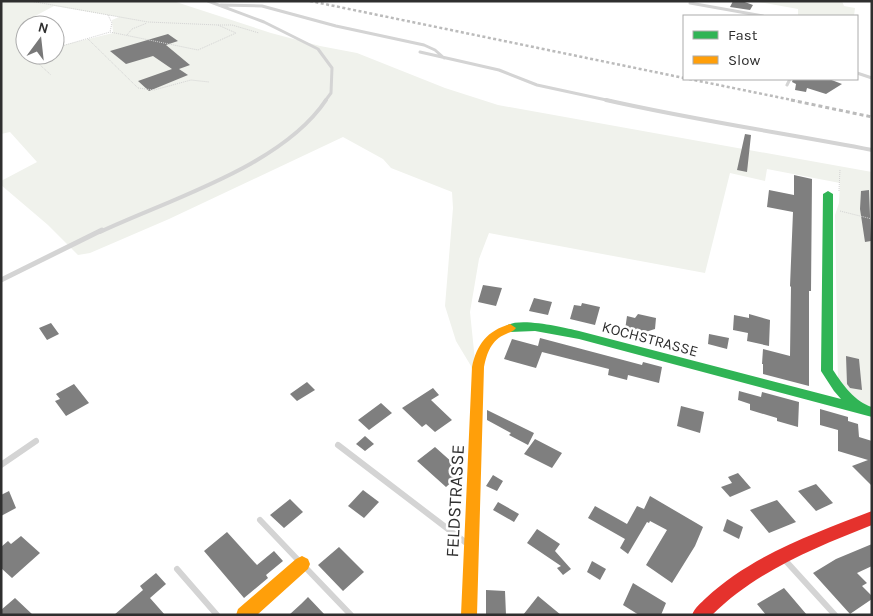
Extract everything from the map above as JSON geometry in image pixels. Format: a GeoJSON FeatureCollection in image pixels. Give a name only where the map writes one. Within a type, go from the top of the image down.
{"type":"FeatureCollection","features":[{"type":"Feature","properties":{"kind":"street","name":"KOCHSTRASSE"},"geometry":{"type":"LineString","coordinates":[[828,194],[827,371],[838,388],[858,408]]}},
{"type":"Feature","properties":{"kind":"street","name":"KOCHSTRASSE"},"geometry":{"type":"LineString","coordinates":[[478,390],[478,362],[487,340],[496,332],[515,327],[544,329],[579,335],[872,412]]}},
{"type":"Feature","properties":{"kind":"street","name":"FELDSTRASSE"},"geometry":{"type":"LineString","coordinates":[[469,615],[470,546],[478,390]]}},
{"type":"Feature","properties":{"kind":"street"},"geometry":{"type":"LineString","coordinates":[[700,615],[712,600],[755,570],[782,556],[872,518]]}},
{"type":"Feature","properties":{"kind":"street"},"geometry":{"type":"LineString","coordinates":[[244,615],[302,564]]}},
{"type":"Feature","properties":{"kind":"lane"},"geometry":{"type":"LineString","coordinates":[[1,280],[120,222],[272,152],[304,127],[324,106],[333,92],[332,67],[316,47],[263,21],[208,1]]}},
{"type":"Feature","properties":{"kind":"lane"},"geometry":{"type":"LineString","coordinates":[[690,3],[757,15]]}},
{"type":"Feature","properties":{"kind":"lane"},"geometry":{"type":"LineString","coordinates":[[219,5],[262,6],[336,26],[424,45],[435,50],[444,58]]}},
{"type":"Feature","properties":{"kind":"lane"},"geometry":{"type":"LineString","coordinates":[[420,52],[499,70],[537,85],[645,109],[872,150]]}},
{"type":"Feature","properties":{"kind":"lane"},"geometry":{"type":"LineString","coordinates":[[858,73],[872,78]]}},
{"type":"Feature","properties":{"kind":"lane"},"geometry":{"type":"LineString","coordinates":[[787,85],[790,80]]}},
{"type":"Feature","properties":{"kind":"lane"},"geometry":{"type":"LineString","coordinates":[[1,465],[36,441]]}},
{"type":"Feature","properties":{"kind":"lane"},"geometry":{"type":"LineString","coordinates":[[338,445],[470,546]]}},
{"type":"Feature","properties":{"kind":"lane"},"geometry":{"type":"LineString","coordinates":[[260,520],[351,615]]}},
{"type":"Feature","properties":{"kind":"lane"},"geometry":{"type":"LineString","coordinates":[[782,556],[835,615]]}},
{"type":"Feature","properties":{"kind":"lane"},"geometry":{"type":"LineString","coordinates":[[177,569],[217,615]]}},
{"type":"Feature","properties":{"kind":"path"},"geometry":{"type":"LineString","coordinates":[[30,1],[148,22],[232,25],[259,33]]}},
{"type":"Feature","properties":{"kind":"path"},"geometry":{"type":"LineString","coordinates":[[108,15],[112,20],[113,28],[110,32]]}},
{"type":"Feature","properties":{"kind":"path"},"geometry":{"type":"LineString","coordinates":[[127,35],[132,29],[148,22]]}},
{"type":"Feature","properties":{"kind":"path"},"geometry":{"type":"LineString","coordinates":[[65,45],[110,32],[198,50],[236,33],[218,25]]}},
{"type":"Feature","properties":{"kind":"path"},"geometry":{"type":"LineString","coordinates":[[88,39],[137,88],[145,91],[200,78],[209,82]]}},
{"type":"Feature","properties":{"kind":"path"},"geometry":{"type":"LineString","coordinates":[[40,65],[51,75]]}},
{"type":"Feature","properties":{"kind":"path"},"geometry":{"type":"LineString","coordinates":[[828,209],[872,219]]}},
{"type":"Feature","properties":{"kind":"shaded area"},"geometry":{"type":"Polygon","coordinates":[[[1,1],[173,1],[271,33],[320,46],[357,53],[445,88],[498,105],[872,172],[872,407],[860,403],[838,383],[835,215],[839,203],[840,183],[767,169],[765,181],[730,173],[705,273],[489,233],[479,259],[470,312],[478,390],[471,366],[456,341],[445,306],[453,208],[452,192],[391,168],[383,159],[343,137],[169,219],[90,253],[78,255],[48,225],[1,185],[1,181],[37,162],[10,132],[1,134],[1,1]]]}},
{"type":"Feature","properties":{"kind":"shaded area"},"geometry":{"type":"Polygon","coordinates":[[[753,1],[842,1],[844,6],[855,8],[854,15],[798,15],[798,9],[753,1]]]}},
{"type":"Feature","properties":{"kind":"building"},"geometry":{"type":"Polygon","coordinates":[[[733,1],[742,1],[753,5],[750,10],[730,7],[733,1]]]}},
{"type":"Feature","properties":{"kind":"building"},"geometry":{"type":"Polygon","coordinates":[[[168,34],[178,41],[166,45],[190,65],[179,69],[188,75],[149,91],[138,81],[172,69],[153,56],[126,64],[110,51],[168,34]]]}},
{"type":"Feature","properties":{"kind":"building"},"geometry":{"type":"Polygon","coordinates":[[[793,80],[832,80],[842,84],[826,94],[807,88],[806,92],[795,90],[796,84],[792,82],[793,80]]]}},
{"type":"Feature","properties":{"kind":"building"},"geometry":{"type":"Polygon","coordinates":[[[745,134],[751,135],[747,172],[737,170],[745,134]]]}},
{"type":"Feature","properties":{"kind":"building"},"geometry":{"type":"Polygon","coordinates":[[[794,175],[812,179],[809,386],[763,374],[762,364],[763,349],[790,356],[793,212],[767,207],[769,190],[794,195],[794,175]]]}},
{"type":"Feature","properties":{"kind":"building"},"geometry":{"type":"Polygon","coordinates":[[[869,190],[871,241],[865,242],[860,209],[861,191],[869,190]]]}},
{"type":"Feature","properties":{"kind":"building"},"geometry":{"type":"Polygon","coordinates":[[[483,285],[502,288],[496,306],[478,302],[483,285]]]}},
{"type":"Feature","properties":{"kind":"building"},"geometry":{"type":"Polygon","coordinates":[[[534,298],[552,302],[548,315],[529,311],[534,298]]]}},
{"type":"Feature","properties":{"kind":"building"},"geometry":{"type":"Polygon","coordinates":[[[582,303],[600,307],[595,325],[570,319],[574,305],[581,306],[582,303]]]}},
{"type":"Feature","properties":{"kind":"building"},"geometry":{"type":"Polygon","coordinates":[[[638,314],[656,318],[655,329],[639,334],[625,330],[627,316],[635,318],[638,314]]]}},
{"type":"Feature","properties":{"kind":"building"},"geometry":{"type":"Polygon","coordinates":[[[749,314],[770,320],[769,346],[747,341],[748,333],[733,330],[734,315],[749,318],[749,314]]]}},
{"type":"Feature","properties":{"kind":"building"},"geometry":{"type":"Polygon","coordinates":[[[51,323],[59,334],[47,340],[39,328],[51,323]]]}},
{"type":"Feature","properties":{"kind":"building"},"geometry":{"type":"Polygon","coordinates":[[[709,334],[729,338],[727,349],[708,344],[709,334]]]}},
{"type":"Feature","properties":{"kind":"building"},"geometry":{"type":"Polygon","coordinates":[[[540,338],[642,365],[643,362],[662,367],[659,383],[628,375],[627,380],[608,375],[609,369],[542,352],[536,368],[504,359],[512,339],[538,346],[540,338]]]}},
{"type":"Feature","properties":{"kind":"building"},"geometry":{"type":"Polygon","coordinates":[[[846,356],[859,359],[862,390],[850,388],[847,384],[846,356]]]}},
{"type":"Feature","properties":{"kind":"building"},"geometry":{"type":"Polygon","coordinates":[[[307,382],[315,390],[297,401],[290,394],[307,382]]]}},
{"type":"Feature","properties":{"kind":"building"},"geometry":{"type":"Polygon","coordinates":[[[74,384],[89,403],[66,416],[55,401],[60,399],[56,394],[74,384]]]}},
{"type":"Feature","properties":{"kind":"building"},"geometry":{"type":"Polygon","coordinates":[[[433,388],[439,395],[431,400],[452,420],[435,432],[426,424],[422,427],[402,408],[433,388]]]}},
{"type":"Feature","properties":{"kind":"building"},"geometry":{"type":"Polygon","coordinates":[[[739,391],[761,397],[762,392],[799,402],[798,427],[750,410],[750,404],[738,400],[739,391]]]}},
{"type":"Feature","properties":{"kind":"building"},"geometry":{"type":"Polygon","coordinates":[[[381,403],[392,413],[369,430],[358,420],[381,403]]]}},
{"type":"Feature","properties":{"kind":"building"},"geometry":{"type":"Polygon","coordinates":[[[681,406],[704,412],[700,433],[677,426],[681,406]]]}},
{"type":"Feature","properties":{"kind":"building"},"geometry":{"type":"Polygon","coordinates":[[[820,409],[848,417],[848,421],[858,424],[859,437],[872,441],[872,486],[852,466],[868,460],[838,451],[838,430],[820,425],[820,409]]]}},
{"type":"Feature","properties":{"kind":"building"},"geometry":{"type":"Polygon","coordinates":[[[487,410],[534,433],[528,445],[487,420],[487,410]]]}},
{"type":"Feature","properties":{"kind":"building"},"geometry":{"type":"Polygon","coordinates":[[[365,436],[374,444],[365,451],[356,444],[365,436]]]}},
{"type":"Feature","properties":{"kind":"building"},"geometry":{"type":"Polygon","coordinates":[[[535,439],[562,453],[552,468],[524,454],[535,439]]]}},
{"type":"Feature","properties":{"kind":"building"},"geometry":{"type":"Polygon","coordinates":[[[435,447],[463,472],[446,487],[417,461],[435,447]]]}},
{"type":"Feature","properties":{"kind":"building"},"geometry":{"type":"Polygon","coordinates":[[[738,473],[751,488],[730,497],[721,487],[732,483],[728,477],[738,473]]]}},
{"type":"Feature","properties":{"kind":"building"},"geometry":{"type":"Polygon","coordinates":[[[493,475],[503,481],[497,491],[486,486],[493,475]]]}},
{"type":"Feature","properties":{"kind":"building"},"geometry":{"type":"Polygon","coordinates":[[[816,484],[833,503],[816,511],[798,491],[816,484]]]}},
{"type":"Feature","properties":{"kind":"building"},"geometry":{"type":"Polygon","coordinates":[[[363,490],[379,502],[364,518],[348,506],[363,490]]]}},
{"type":"Feature","properties":{"kind":"building"},"geometry":{"type":"Polygon","coordinates":[[[9,491],[16,508],[1,516],[1,495],[9,491]]]}},
{"type":"Feature","properties":{"kind":"building"},"geometry":{"type":"Polygon","coordinates":[[[650,496],[703,527],[695,546],[672,583],[646,565],[667,530],[650,521],[649,523],[647,522],[628,554],[620,548],[625,539],[588,518],[595,506],[627,524],[637,506],[644,509],[650,496]]]}},
{"type":"Feature","properties":{"kind":"building"},"geometry":{"type":"Polygon","coordinates":[[[290,499],[303,512],[284,528],[270,515],[290,499]]]}},
{"type":"Feature","properties":{"kind":"building"},"geometry":{"type":"Polygon","coordinates":[[[777,500],[796,522],[769,533],[750,510],[777,500]]]}},
{"type":"Feature","properties":{"kind":"building"},"geometry":{"type":"Polygon","coordinates":[[[498,502],[519,514],[514,522],[493,510],[498,502]]]}},
{"type":"Feature","properties":{"kind":"building"},"geometry":{"type":"Polygon","coordinates":[[[727,519],[743,527],[739,539],[723,531],[727,519]]]}},
{"type":"Feature","properties":{"kind":"building"},"geometry":{"type":"Polygon","coordinates":[[[537,529],[560,544],[555,551],[571,569],[563,575],[557,568],[561,566],[527,543],[537,529]]]}},
{"type":"Feature","properties":{"kind":"building"},"geometry":{"type":"Polygon","coordinates":[[[227,532],[257,565],[274,551],[283,561],[266,575],[268,578],[244,598],[204,551],[227,532]]]}},
{"type":"Feature","properties":{"kind":"building"},"geometry":{"type":"Polygon","coordinates":[[[21,536],[40,553],[12,578],[1,568],[1,547],[8,541],[11,544],[21,536]]]}},
{"type":"Feature","properties":{"kind":"building"},"geometry":{"type":"Polygon","coordinates":[[[872,544],[872,566],[857,573],[867,583],[862,586],[872,596],[872,599],[850,614],[813,573],[836,559],[872,544]]]}},
{"type":"Feature","properties":{"kind":"building"},"geometry":{"type":"Polygon","coordinates":[[[339,547],[364,572],[343,591],[318,565],[339,547]]]}},
{"type":"Feature","properties":{"kind":"building"},"geometry":{"type":"Polygon","coordinates":[[[592,561],[606,569],[600,580],[587,572],[592,561]]]}},
{"type":"Feature","properties":{"kind":"building"},"geometry":{"type":"Polygon","coordinates":[[[156,573],[166,584],[150,598],[165,615],[114,615],[143,590],[140,586],[156,573]]]}},
{"type":"Feature","properties":{"kind":"building"},"geometry":{"type":"Polygon","coordinates":[[[633,583],[666,603],[661,615],[639,615],[623,605],[633,583]]]}},
{"type":"Feature","properties":{"kind":"building"},"geometry":{"type":"Polygon","coordinates":[[[784,588],[807,615],[766,615],[757,604],[784,588]]]}},
{"type":"Feature","properties":{"kind":"building"},"geometry":{"type":"Polygon","coordinates":[[[486,590],[505,591],[506,615],[486,615],[486,590]]]}},
{"type":"Feature","properties":{"kind":"building"},"geometry":{"type":"Polygon","coordinates":[[[538,596],[561,615],[523,615],[538,596]]]}},
{"type":"Feature","properties":{"kind":"building"},"geometry":{"type":"Polygon","coordinates":[[[308,597],[325,615],[289,615],[301,604],[308,597]]]}},
{"type":"Feature","properties":{"kind":"building"},"geometry":{"type":"Polygon","coordinates":[[[15,598],[33,615],[1,615],[1,610],[15,598]]]}},
{"type":"Feature","properties":{"kind":"railway"},"geometry":{"type":"LineString","coordinates":[[310,1],[683,78]]}},
{"type":"Feature","properties":{"kind":"railway"},"geometry":{"type":"LineString","coordinates":[[694,80],[797,101]]}},
{"type":"Feature","properties":{"kind":"railway"},"geometry":{"type":"LineString","coordinates":[[791,100],[872,117]]}},
{"type":"Feature","properties":{"kind":"traffic: fast"},"geometry":{"type":"LineString","coordinates":[[828,194],[827,371],[838,388],[857,407]]}},
{"type":"Feature","properties":{"kind":"traffic: fast"},"geometry":{"type":"LineString","coordinates":[[510,328],[535,327],[579,335],[872,412]]}},
{"type":"Feature","properties":{"kind":"traffic: slow"},"geometry":{"type":"LineString","coordinates":[[469,615],[478,367],[481,353],[491,337],[510,328]]}},
{"type":"Feature","properties":{"kind":"traffic: slow"},"geometry":{"type":"LineString","coordinates":[[244,615],[302,564]]}},
{"type":"Feature","properties":{"kind":"traffic: jam"},"geometry":{"type":"LineString","coordinates":[[700,615],[738,582],[780,557],[872,518]]}}]}
